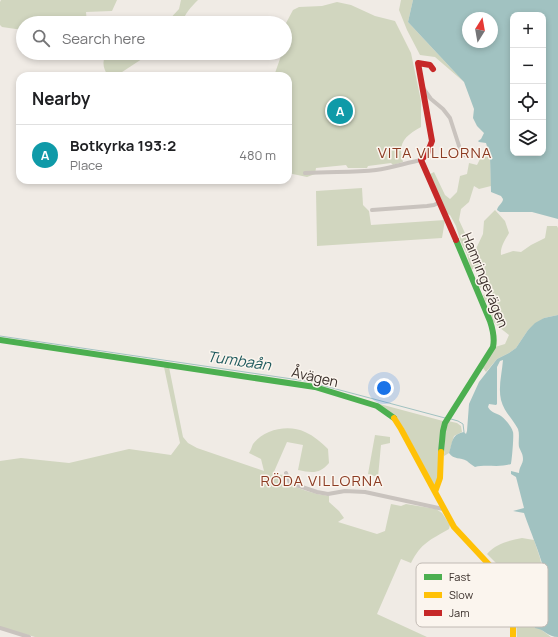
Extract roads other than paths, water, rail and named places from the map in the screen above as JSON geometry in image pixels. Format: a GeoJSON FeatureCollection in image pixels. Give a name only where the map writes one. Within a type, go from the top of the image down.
{"type":"FeatureCollection","features":[{"type":"Feature","properties":{"kind":"street"},"geometry":{"type":"LineString","coordinates":[[305,173],[375,170],[390,168],[421,160],[426,155],[432,141],[418,63],[430,65],[433,69]]}},
{"type":"Feature","properties":{"kind":"street"},"geometry":{"type":"LineString","coordinates":[[423,88],[431,99],[443,109],[450,118],[461,152],[464,155]]}},
{"type":"Feature","properties":{"kind":"street","name":"Hamringevägen"},"geometry":{"type":"LineString","coordinates":[[421,160],[488,312],[494,330],[495,339],[493,347],[444,423],[442,433],[440,483],[435,492]]}},
{"type":"Feature","properties":{"kind":"street"},"geometry":{"type":"LineString","coordinates":[[372,210],[431,205],[440,202]]}},
{"type":"Feature","properties":{"kind":"street","name":"Åvägen"},"geometry":{"type":"LineString","coordinates":[[0,340],[315,387],[376,406],[393,417],[435,492]]}},
{"type":"Feature","properties":{"kind":"street"},"geometry":{"type":"LineString","coordinates":[[286,473],[290,483],[317,492],[328,494],[346,491],[365,492],[443,509]]}},
{"type":"Feature","properties":{"kind":"street"},"geometry":{"type":"LineString","coordinates":[[435,492],[454,527],[488,563]]}},
{"type":"Feature","properties":{"kind":"street"},"geometry":{"type":"LineString","coordinates":[[0,628],[28,637]]}},
{"type":"Feature","properties":{"kind":"water"},"geometry":{"type":"Polygon","coordinates":[[[413,0],[558,0],[558,219],[532,212],[500,212],[497,210],[503,199],[501,196],[491,192],[490,157],[486,143],[478,141],[484,133],[477,126],[473,118],[474,109],[464,82],[408,22],[413,0]]]}},
{"type":"Feature","properties":{"kind":"water"},"geometry":{"type":"Polygon","coordinates":[[[558,315],[558,637],[551,636],[534,627],[548,627],[548,563],[542,563],[524,513],[513,511],[524,508],[516,477],[511,474],[511,471],[519,473],[523,457],[519,447],[518,429],[504,408],[501,400],[500,385],[503,360],[500,361],[497,367],[497,404],[489,404],[488,407],[492,412],[499,415],[508,423],[513,432],[511,464],[502,466],[475,467],[467,461],[453,457],[449,453],[455,437],[460,433],[464,432],[466,434],[469,404],[479,382],[497,359],[516,348],[528,330],[535,323],[544,318],[558,315]]]}},
{"type":"Feature","properties":{"kind":"waterway","name":"Tumbaån"},"geometry":{"type":"LineString","coordinates":[[0,336],[306,381],[445,418]]}},
{"type":"Feature","properties":{"kind":"waterway","name":"Tumbaån"},"geometry":{"type":"LineString","coordinates":[[451,419],[463,424],[464,432]]}},
{"type":"Feature","properties":{"kind":"place","name":"Botkyrka 193:2"},"geometry":{"type":"Point","coordinates":[340,111]}},
{"type":"Feature","properties":{"kind":"district","name":"VITA VILLORNA"},"geometry":{"type":"Point","coordinates":[435,153]}},
{"type":"Feature","properties":{"kind":"district","name":"RÖDA VILLORNA"},"geometry":{"type":"Point","coordinates":[322,481]}}]}
